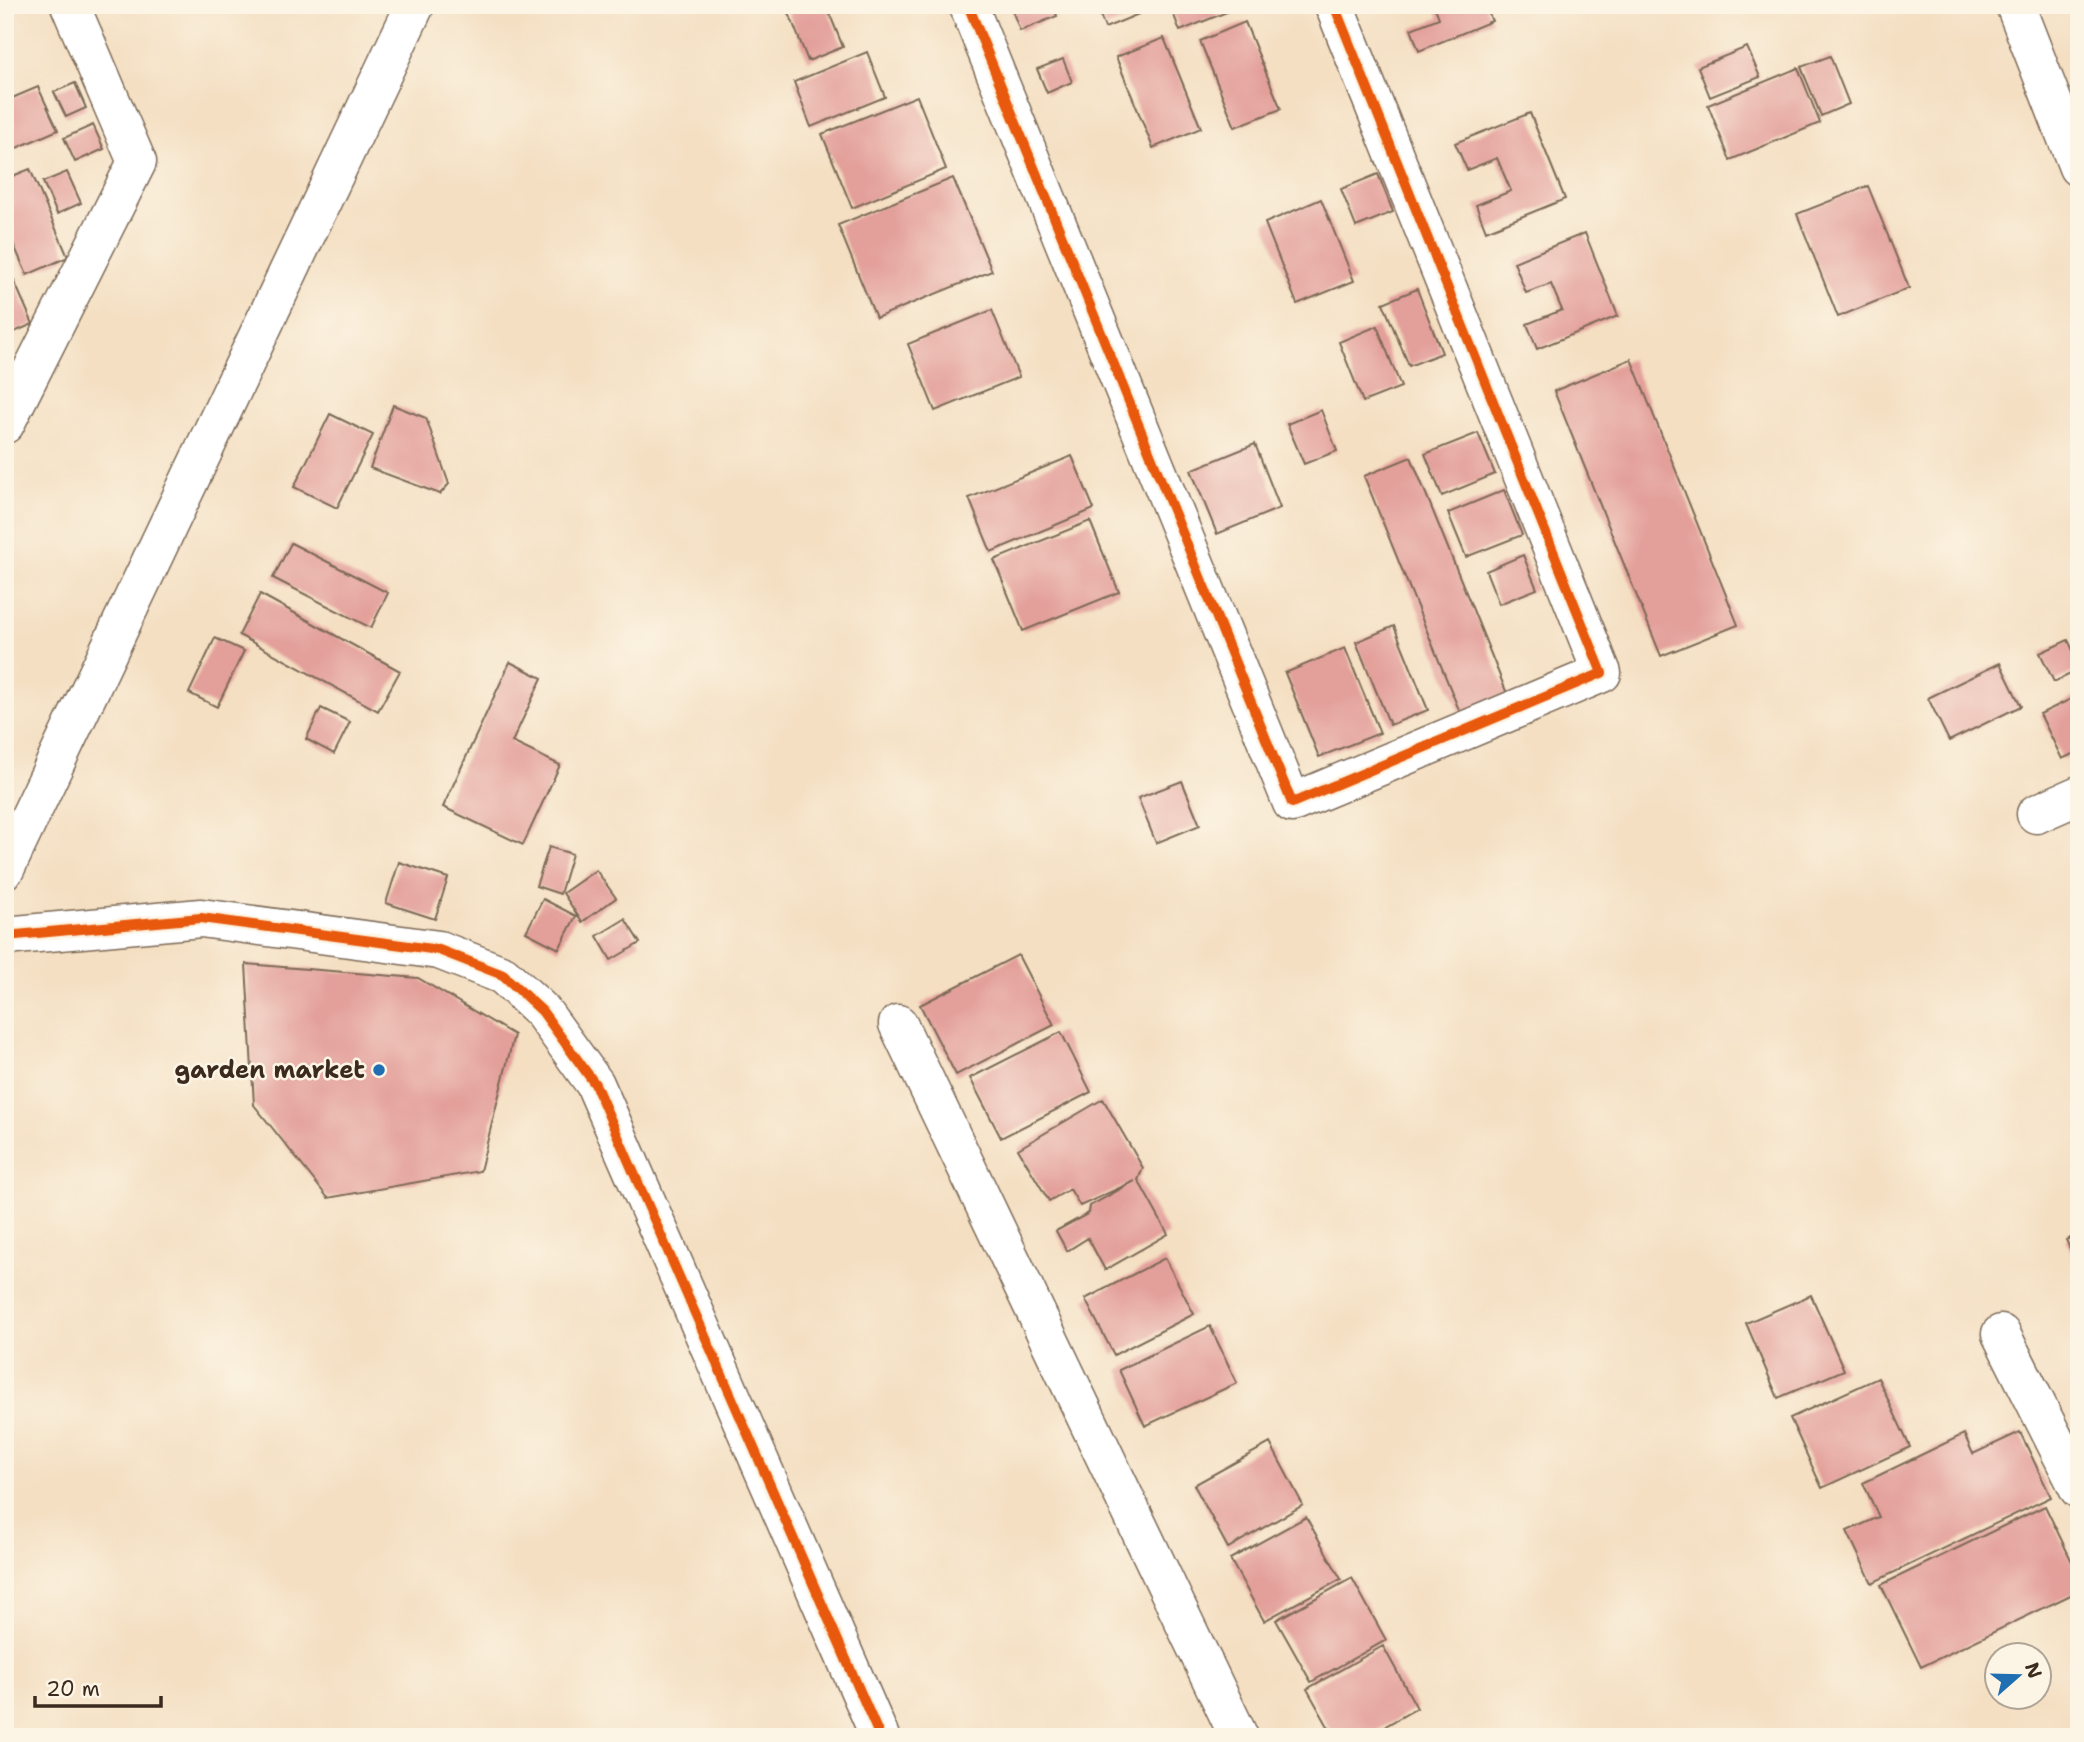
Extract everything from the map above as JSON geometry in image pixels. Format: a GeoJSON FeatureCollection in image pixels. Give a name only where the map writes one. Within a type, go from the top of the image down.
{"type":"FeatureCollection","features":[{"type":"Feature","properties":{"kind":"street"},"geometry":{"type":"LineString","coordinates":[[5,424],[137,162],[70,5]]}},
{"type":"Feature","properties":{"kind":"street"},"geometry":{"type":"LineString","coordinates":[[5,869],[415,5]]}},
{"type":"Feature","properties":{"kind":"street"},"geometry":{"type":"LineString","coordinates":[[968,5],[1292,803],[1602,673],[1334,5]]}},
{"type":"Feature","properties":{"kind":"street"},"geometry":{"type":"LineString","coordinates":[[2015,5],[2078,167]]}},
{"type":"Feature","properties":{"kind":"street"},"geometry":{"type":"LineString","coordinates":[[2036,814],[2079,795]]}},
{"type":"Feature","properties":{"kind":"street"},"geometry":{"type":"LineString","coordinates":[[5,936],[201,918],[439,950],[503,975],[542,1011],[594,1084],[880,1737]]}},
{"type":"Feature","properties":{"kind":"street"},"geometry":{"type":"LineString","coordinates":[[898,1024],[1239,1737]]}},
{"type":"Feature","properties":{"kind":"street"},"geometry":{"type":"LineString","coordinates":[[2001,1334],[2079,1489]]}},
{"type":"Feature","properties":{"kind":"building"},"geometry":{"type":"Polygon","coordinates":[[[808,5],[826,5],[843,47],[808,61],[789,13],[808,5]]]}},
{"type":"Feature","properties":{"kind":"building"},"geometry":{"type":"Polygon","coordinates":[[[1010,5],[1053,5],[1057,16],[1020,31],[1010,5]]]}},
{"type":"Feature","properties":{"kind":"building"},"geometry":{"type":"Polygon","coordinates":[[[1096,5],[1149,5],[1151,9],[1105,28],[1096,5]]]}},
{"type":"Feature","properties":{"kind":"building"},"geometry":{"type":"Polygon","coordinates":[[[1170,5],[1244,5],[1180,31],[1170,5]]]}},
{"type":"Feature","properties":{"kind":"building"},"geometry":{"type":"Polygon","coordinates":[[[1434,5],[1485,5],[1492,21],[1419,51],[1411,29],[1439,18],[1434,5]]]}},
{"type":"Feature","properties":{"kind":"building"},"geometry":{"type":"Polygon","coordinates":[[[1245,22],[1281,109],[1235,127],[1200,41],[1245,22]]]}},
{"type":"Feature","properties":{"kind":"building"},"geometry":{"type":"Polygon","coordinates":[[[1164,38],[1201,128],[1153,148],[1116,57],[1164,38]]]}},
{"type":"Feature","properties":{"kind":"building"},"geometry":{"type":"Polygon","coordinates":[[[1747,47],[1760,77],[1710,97],[1698,67],[1747,47]]]}},
{"type":"Feature","properties":{"kind":"building"},"geometry":{"type":"Polygon","coordinates":[[[867,52],[885,97],[811,127],[794,82],[867,52]]]}},
{"type":"Feature","properties":{"kind":"building"},"geometry":{"type":"Polygon","coordinates":[[[1830,56],[1849,104],[1821,116],[1801,67],[1830,56]]]}},
{"type":"Feature","properties":{"kind":"building"},"geometry":{"type":"Polygon","coordinates":[[[1063,59],[1072,82],[1047,93],[1037,69],[1063,59]]]}},
{"type":"Feature","properties":{"kind":"building"},"geometry":{"type":"Polygon","coordinates":[[[1798,68],[1820,123],[1730,160],[1708,105],[1798,68]]]}},
{"type":"Feature","properties":{"kind":"building"},"geometry":{"type":"Polygon","coordinates":[[[75,83],[86,108],[66,117],[54,92],[75,83]]]}},
{"type":"Feature","properties":{"kind":"building"},"geometry":{"type":"Polygon","coordinates":[[[38,87],[58,130],[5,153],[5,101],[38,87]]]}},
{"type":"Feature","properties":{"kind":"building"},"geometry":{"type":"Polygon","coordinates":[[[917,96],[946,169],[852,208],[822,134],[917,96]]]}},
{"type":"Feature","properties":{"kind":"building"},"geometry":{"type":"Polygon","coordinates":[[[1530,113],[1565,199],[1486,231],[1476,205],[1511,191],[1497,158],[1467,170],[1455,143],[1530,113]]]}},
{"type":"Feature","properties":{"kind":"building"},"geometry":{"type":"Polygon","coordinates":[[[93,125],[104,149],[75,162],[64,138],[93,125]]]}},
{"type":"Feature","properties":{"kind":"building"},"geometry":{"type":"Polygon","coordinates":[[[30,169],[68,257],[27,275],[5,225],[5,179],[30,169]]]}},
{"type":"Feature","properties":{"kind":"building"},"geometry":{"type":"Polygon","coordinates":[[[67,172],[81,203],[57,214],[43,182],[67,172]]]}},
{"type":"Feature","properties":{"kind":"building"},"geometry":{"type":"Polygon","coordinates":[[[1378,174],[1393,212],[1356,227],[1341,189],[1378,174]]]}},
{"type":"Feature","properties":{"kind":"building"},"geometry":{"type":"Polygon","coordinates":[[[953,178],[992,271],[876,318],[838,225],[953,178]]]}},
{"type":"Feature","properties":{"kind":"building"},"geometry":{"type":"Polygon","coordinates":[[[1868,186],[1909,288],[1838,317],[1797,214],[1868,186]]]}},
{"type":"Feature","properties":{"kind":"building"},"geometry":{"type":"Polygon","coordinates":[[[1321,199],[1354,281],[1297,304],[1265,223],[1321,199]]]}},
{"type":"Feature","properties":{"kind":"building"},"geometry":{"type":"Polygon","coordinates":[[[1585,233],[1618,316],[1537,349],[1527,324],[1562,310],[1551,284],[1526,293],[1514,262],[1585,233]]]}},
{"type":"Feature","properties":{"kind":"building"},"geometry":{"type":"Polygon","coordinates":[[[5,260],[33,324],[5,336],[5,260]]]}},
{"type":"Feature","properties":{"kind":"building"},"geometry":{"type":"Polygon","coordinates":[[[1417,289],[1442,353],[1409,366],[1383,303],[1417,289]]]}},
{"type":"Feature","properties":{"kind":"building"},"geometry":{"type":"Polygon","coordinates":[[[992,310],[1019,377],[935,411],[908,344],[992,310]]]}},
{"type":"Feature","properties":{"kind":"building"},"geometry":{"type":"Polygon","coordinates":[[[1377,326],[1401,387],[1363,402],[1339,342],[1377,326]]]}},
{"type":"Feature","properties":{"kind":"building"},"geometry":{"type":"Polygon","coordinates":[[[1631,359],[1738,625],[1661,656],[1554,391],[1631,359]]]}},
{"type":"Feature","properties":{"kind":"building"},"geometry":{"type":"Polygon","coordinates":[[[393,405],[426,418],[449,484],[440,494],[370,468],[393,405]]]}},
{"type":"Feature","properties":{"kind":"building"},"geometry":{"type":"Polygon","coordinates":[[[1321,410],[1337,451],[1304,464],[1287,424],[1321,410]]]}},
{"type":"Feature","properties":{"kind":"building"},"geometry":{"type":"Polygon","coordinates":[[[330,414],[373,435],[337,508],[294,487],[330,414]]]}},
{"type":"Feature","properties":{"kind":"building"},"geometry":{"type":"Polygon","coordinates":[[[1478,433],[1495,474],[1442,496],[1425,454],[1478,433]]]}},
{"type":"Feature","properties":{"kind":"building"},"geometry":{"type":"Polygon","coordinates":[[[1255,444],[1280,508],[1217,534],[1191,470],[1255,444]]]}},
{"type":"Feature","properties":{"kind":"building"},"geometry":{"type":"Polygon","coordinates":[[[1072,456],[1094,509],[991,552],[969,498],[1072,456]]]}},
{"type":"Feature","properties":{"kind":"building"},"geometry":{"type":"Polygon","coordinates":[[[1411,457],[1510,701],[1463,720],[1364,476],[1411,457]]]}},
{"type":"Feature","properties":{"kind":"building"},"geometry":{"type":"Polygon","coordinates":[[[1504,490],[1522,535],[1466,557],[1448,513],[1504,490]]]}},
{"type":"Feature","properties":{"kind":"building"},"geometry":{"type":"Polygon","coordinates":[[[1090,521],[1119,592],[1023,631],[994,560],[1090,521]]]}},
{"type":"Feature","properties":{"kind":"building"},"geometry":{"type":"Polygon","coordinates":[[[291,543],[388,593],[371,628],[273,578],[291,543]]]}},
{"type":"Feature","properties":{"kind":"building"},"geometry":{"type":"Polygon","coordinates":[[[1523,555],[1537,589],[1499,604],[1486,571],[1523,555]]]}},
{"type":"Feature","properties":{"kind":"building"},"geometry":{"type":"Polygon","coordinates":[[[260,594],[400,671],[378,711],[239,635],[260,594]]]}},
{"type":"Feature","properties":{"kind":"building"},"geometry":{"type":"Polygon","coordinates":[[[1394,626],[1428,710],[1390,725],[1356,642],[1394,626]]]}},
{"type":"Feature","properties":{"kind":"building"},"geometry":{"type":"Polygon","coordinates":[[[215,638],[244,651],[217,707],[189,693],[215,638]]]}},
{"type":"Feature","properties":{"kind":"building"},"geometry":{"type":"Polygon","coordinates":[[[2068,640],[2079,663],[2079,670],[2054,682],[2040,653],[2068,640]]]}},
{"type":"Feature","properties":{"kind":"building"},"geometry":{"type":"Polygon","coordinates":[[[1345,648],[1380,733],[1319,757],[1285,673],[1345,648]]]}},
{"type":"Feature","properties":{"kind":"building"},"geometry":{"type":"Polygon","coordinates":[[[510,662],[542,678],[512,742],[560,765],[523,845],[443,807],[510,662]]]}},
{"type":"Feature","properties":{"kind":"building"},"geometry":{"type":"Polygon","coordinates":[[[2000,663],[2021,706],[1949,741],[1928,698],[2000,663]]]}},
{"type":"Feature","properties":{"kind":"building"},"geometry":{"type":"Polygon","coordinates":[[[2079,695],[2079,751],[2062,759],[2040,714],[2079,695]]]}},
{"type":"Feature","properties":{"kind":"building"},"geometry":{"type":"Polygon","coordinates":[[[321,708],[350,722],[334,754],[306,739],[321,708]]]}},
{"type":"Feature","properties":{"kind":"building"},"geometry":{"type":"Polygon","coordinates":[[[1182,781],[1200,825],[1156,843],[1138,798],[1182,781]]]}},
{"type":"Feature","properties":{"kind":"building"},"geometry":{"type":"Polygon","coordinates":[[[549,847],[572,854],[560,894],[536,886],[549,847]]]}},
{"type":"Feature","properties":{"kind":"building"},"geometry":{"type":"Polygon","coordinates":[[[399,862],[448,878],[435,919],[386,903],[399,862]]]}},
{"type":"Feature","properties":{"kind":"building"},"geometry":{"type":"Polygon","coordinates":[[[596,870],[616,898],[582,922],[563,893],[596,870]]]}},
{"type":"Feature","properties":{"kind":"building"},"geometry":{"type":"Polygon","coordinates":[[[543,899],[576,916],[559,949],[526,932],[543,899]]]}},
{"type":"Feature","properties":{"kind":"building"},"geometry":{"type":"Polygon","coordinates":[[[625,919],[640,943],[611,960],[597,936],[625,919]]]}},
{"type":"Feature","properties":{"kind":"building"},"geometry":{"type":"Polygon","coordinates":[[[1018,955],[1054,1025],[956,1075],[920,1005],[1018,955]]]}},
{"type":"Feature","properties":{"kind":"building","name":"garden market"},"geometry":{"type":"Polygon","coordinates":[[[246,964],[418,978],[514,1035],[480,1171],[328,1198],[254,1105],[246,964]]]}},
{"type":"Feature","properties":{"kind":"building"},"geometry":{"type":"Polygon","coordinates":[[[1061,1032],[1091,1092],[1001,1138],[970,1078],[1061,1032]]]}},
{"type":"Feature","properties":{"kind":"building"},"geometry":{"type":"Polygon","coordinates":[[[1103,1099],[1143,1168],[1138,1180],[1168,1234],[1105,1270],[1088,1238],[1067,1251],[1056,1231],[1089,1213],[1090,1206],[1135,1181],[1080,1206],[1070,1189],[1049,1201],[1018,1149],[1103,1099]]]}},
{"type":"Feature","properties":{"kind":"building"},"geometry":{"type":"Polygon","coordinates":[[[2079,1234],[2079,1268],[2066,1240],[2079,1234]]]}},
{"type":"Feature","properties":{"kind":"building"},"geometry":{"type":"Polygon","coordinates":[[[1165,1258],[1194,1314],[1114,1355],[1085,1299],[1165,1258]]]}},
{"type":"Feature","properties":{"kind":"building"},"geometry":{"type":"Polygon","coordinates":[[[1811,1295],[1844,1370],[1778,1398],[1746,1323],[1811,1295]]]}},
{"type":"Feature","properties":{"kind":"building"},"geometry":{"type":"Polygon","coordinates":[[[1210,1326],[1237,1383],[1145,1426],[1119,1370],[1210,1326]]]}},
{"type":"Feature","properties":{"kind":"building"},"geometry":{"type":"Polygon","coordinates":[[[1878,1378],[1910,1447],[1822,1488],[1790,1418],[1878,1378]]]}},
{"type":"Feature","properties":{"kind":"building"},"geometry":{"type":"Polygon","coordinates":[[[2020,1432],[2051,1497],[1872,1583],[1847,1531],[1879,1517],[1863,1483],[1964,1434],[1973,1454],[2020,1432]]]}},
{"type":"Feature","properties":{"kind":"building"},"geometry":{"type":"Polygon","coordinates":[[[1270,1443],[1303,1505],[1228,1548],[1194,1485],[1270,1443]]]}},
{"type":"Feature","properties":{"kind":"building"},"geometry":{"type":"Polygon","coordinates":[[[2045,1506],[2079,1576],[2079,1591],[1921,1667],[1881,1585],[2045,1506]]]}},
{"type":"Feature","properties":{"kind":"building"},"geometry":{"type":"Polygon","coordinates":[[[1306,1517],[1341,1579],[1264,1621],[1230,1559],[1306,1517]]]}},
{"type":"Feature","properties":{"kind":"building"},"geometry":{"type":"Polygon","coordinates":[[[1352,1578],[1386,1640],[1311,1682],[1276,1620],[1352,1578]]]}},
{"type":"Feature","properties":{"kind":"building"},"geometry":{"type":"Polygon","coordinates":[[[1383,1646],[1417,1708],[1366,1737],[1334,1737],[1307,1689],[1383,1646]]]}},
{"type":"Feature","properties":{"kind":"cycle path"},"geometry":{"type":"LineString","coordinates":[[968,5],[1292,803],[1602,673],[1334,5]]}},
{"type":"Feature","properties":{"kind":"cycle path"},"geometry":{"type":"LineString","coordinates":[[5,936],[201,918],[439,950],[503,975],[542,1011],[595,1084],[880,1737]]}},
{"type":"Feature","properties":{"kind":"place","name":"garden market"},"geometry":{"type":"Point","coordinates":[379,1070]}}]}
